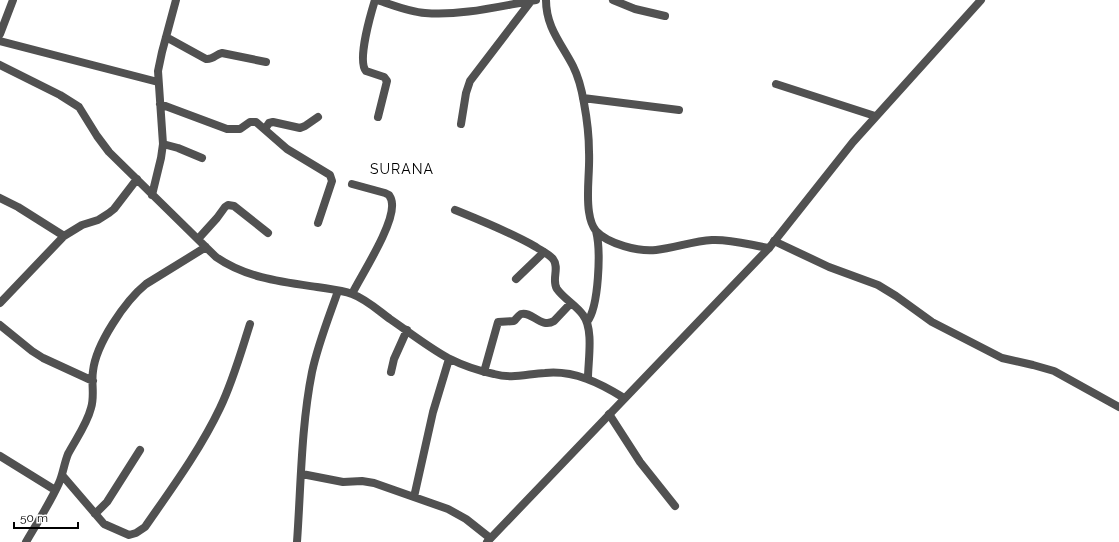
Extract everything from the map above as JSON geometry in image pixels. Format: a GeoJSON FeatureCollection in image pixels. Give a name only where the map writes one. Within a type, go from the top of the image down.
{"type":"FeatureCollection","features":[{"type":"Feature","properties":{"kind":"street"},"geometry":{"type":"LineString","coordinates":[[0,34],[13,0]]}},
{"type":"Feature","properties":{"kind":"street"},"geometry":{"type":"LineString","coordinates":[[152,195],[161,158],[162,144],[158,82],[159,62],[176,0]]}},
{"type":"Feature","properties":{"kind":"street"},"geometry":{"type":"LineString","coordinates":[[378,117],[387,81],[384,77],[366,71],[363,65],[366,33],[376,0],[394,3],[407,10],[424,13],[446,14],[534,0]]}},
{"type":"Feature","properties":{"kind":"street"},"geometry":{"type":"LineString","coordinates":[[461,124],[466,93],[470,81],[534,0]]}},
{"type":"Feature","properties":{"kind":"street"},"geometry":{"type":"LineString","coordinates":[[546,0],[549,23],[574,68],[584,98],[589,144],[588,211],[591,223],[596,231],[600,259],[596,296],[592,314],[587,322]]}},
{"type":"Feature","properties":{"kind":"street"},"geometry":{"type":"LineString","coordinates":[[613,0],[635,9],[665,16]]}},
{"type":"Feature","properties":{"kind":"street"},"geometry":{"type":"LineString","coordinates":[[302,474],[343,482],[368,481],[448,509],[460,515],[489,540],[772,244],[875,116],[981,0]]}},
{"type":"Feature","properties":{"kind":"street"},"geometry":{"type":"LineString","coordinates":[[166,37],[206,59],[211,59],[222,53],[266,62]]}},
{"type":"Feature","properties":{"kind":"street"},"geometry":{"type":"LineString","coordinates":[[0,41],[158,82]]}},
{"type":"Feature","properties":{"kind":"street"},"geometry":{"type":"LineString","coordinates":[[0,65],[60,95],[79,107],[109,152],[216,257],[226,264],[247,273],[294,284],[352,294],[361,298],[449,359],[484,372],[505,377],[552,372],[588,378],[604,385],[624,398]]}},
{"type":"Feature","properties":{"kind":"street"},"geometry":{"type":"LineString","coordinates":[[776,84],[875,116]]}},
{"type":"Feature","properties":{"kind":"street"},"geometry":{"type":"LineString","coordinates":[[584,98],[679,110]]}},
{"type":"Feature","properties":{"kind":"street"},"geometry":{"type":"LineString","coordinates":[[160,104],[227,129],[240,129],[254,121],[287,149],[330,175],[332,177],[330,187],[318,223]]}},
{"type":"Feature","properties":{"kind":"street"},"geometry":{"type":"LineString","coordinates":[[265,129],[269,123],[273,122],[303,128],[318,117]]}},
{"type":"Feature","properties":{"kind":"street"},"geometry":{"type":"LineString","coordinates":[[162,144],[178,148],[202,158]]}},
{"type":"Feature","properties":{"kind":"street"},"geometry":{"type":"LineString","coordinates":[[0,304],[64,236],[82,225],[98,220],[109,213],[137,179]]}},
{"type":"Feature","properties":{"kind":"street"},"geometry":{"type":"LineString","coordinates":[[352,184],[389,195],[392,205],[392,213],[380,243],[352,294]]}},
{"type":"Feature","properties":{"kind":"street"},"geometry":{"type":"LineString","coordinates":[[0,198],[18,207],[64,236]]}},
{"type":"Feature","properties":{"kind":"street"},"geometry":{"type":"LineString","coordinates":[[198,239],[228,204],[234,206],[268,233]]}},
{"type":"Feature","properties":{"kind":"street"},"geometry":{"type":"LineString","coordinates":[[455,210],[516,236],[544,252],[554,260],[555,286],[584,316],[587,322],[589,335],[588,378]]}},
{"type":"Feature","properties":{"kind":"street"},"geometry":{"type":"LineString","coordinates":[[596,231],[602,236],[622,246],[646,250],[662,249],[699,241],[713,240],[772,244],[878,285],[932,322],[1002,358],[1054,371],[1119,407]]}},
{"type":"Feature","properties":{"kind":"street"},"geometry":{"type":"LineString","coordinates":[[26,542],[55,490],[62,475],[65,460],[91,407],[94,361],[100,346],[129,300],[146,284],[206,247]]}},
{"type":"Feature","properties":{"kind":"street"},"geometry":{"type":"LineString","coordinates":[[516,279],[544,252]]}},
{"type":"Feature","properties":{"kind":"street"},"geometry":{"type":"LineString","coordinates":[[297,542],[305,416],[312,372],[322,336],[338,291]]}},
{"type":"Feature","properties":{"kind":"street"},"geometry":{"type":"LineString","coordinates":[[484,372],[498,322],[514,321],[518,316],[526,314],[544,323],[551,324],[571,303]]}},
{"type":"Feature","properties":{"kind":"street"},"geometry":{"type":"LineString","coordinates":[[62,475],[104,524],[128,535],[136,533],[145,527],[188,464],[214,419],[232,382],[250,324]]}},
{"type":"Feature","properties":{"kind":"street"},"geometry":{"type":"LineString","coordinates":[[0,325],[43,358],[93,381]]}},
{"type":"Feature","properties":{"kind":"street"},"geometry":{"type":"LineString","coordinates":[[391,372],[394,359],[407,330]]}},
{"type":"Feature","properties":{"kind":"street"},"geometry":{"type":"LineString","coordinates":[[414,497],[433,412],[449,359]]}},
{"type":"Feature","properties":{"kind":"street"},"geometry":{"type":"LineString","coordinates":[[609,414],[640,462],[675,506]]}},
{"type":"Feature","properties":{"kind":"street"},"geometry":{"type":"LineString","coordinates":[[95,514],[107,502],[140,450]]}},
{"type":"Feature","properties":{"kind":"street"},"geometry":{"type":"LineString","coordinates":[[0,456],[55,490]]}},
{"type":"Feature","properties":{"kind":"district","name":"SURANA"},"geometry":{"type":"Point","coordinates":[402,169]}}]}
